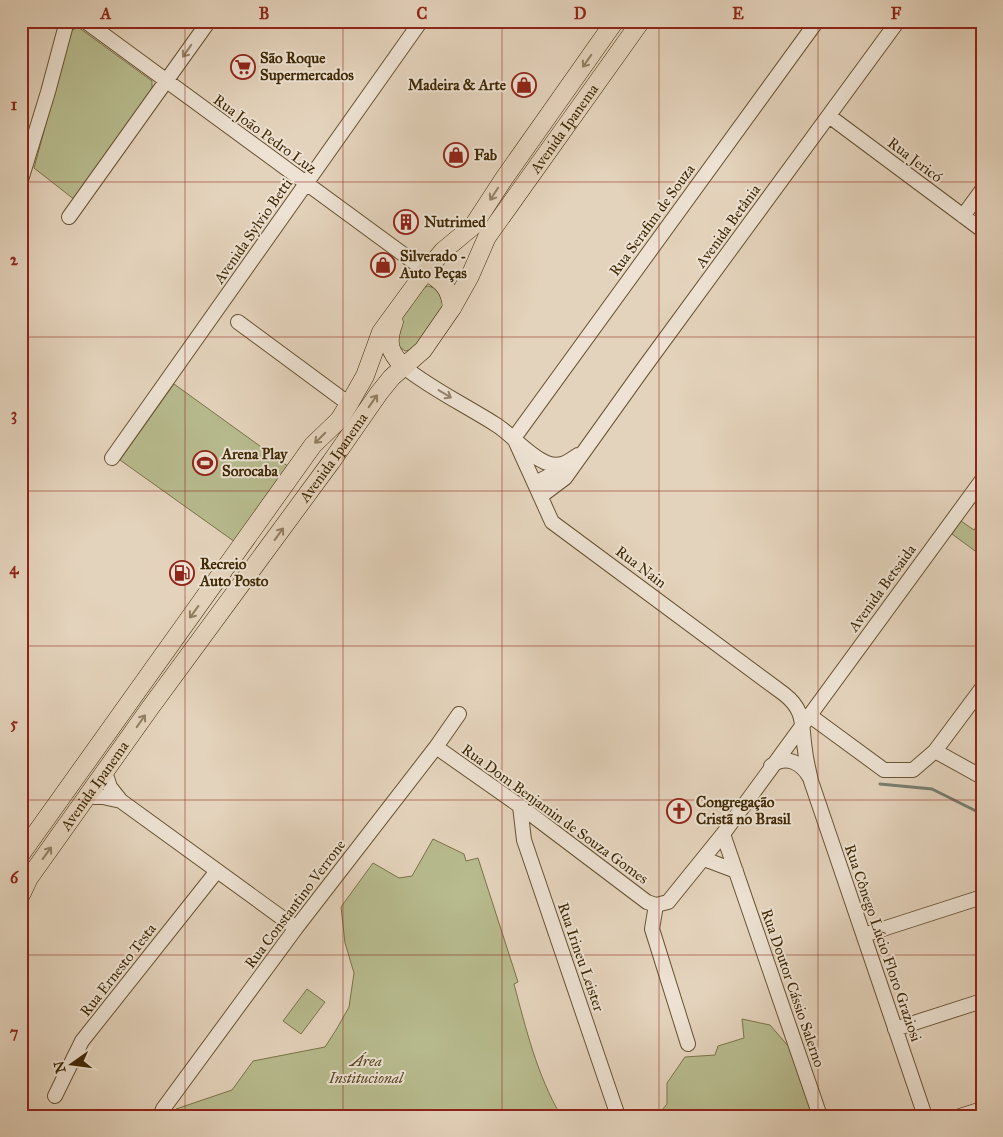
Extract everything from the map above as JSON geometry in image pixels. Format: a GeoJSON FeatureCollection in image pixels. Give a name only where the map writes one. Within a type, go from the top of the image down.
{"type":"FeatureCollection","features":[{"type":"Feature","properties":{"kind":"main road","name":"Avenida Ipanema"},"geometry":{"type":"LineString","coordinates":[[21,854],[313,445],[339,420],[365,376],[381,332],[410,291],[443,252],[473,226],[505,177],[615,21]]}},
{"type":"Feature","properties":{"kind":"main road","name":"Avenida Ipanema"},"geometry":{"type":"LineString","coordinates":[[21,895],[29,878],[150,708],[331,462],[379,393],[392,377],[423,350],[452,308],[470,276],[487,237],[641,21]]}},
{"type":"Feature","properties":{"kind":"main road"},"geometry":{"type":"LineString","coordinates":[[426,271],[445,285],[451,297],[452,308]]}},
{"type":"Feature","properties":{"kind":"main road"},"geometry":{"type":"LineString","coordinates":[[404,367],[392,352],[389,345],[389,336],[410,291]]}},
{"type":"Feature","properties":{"kind":"street"},"geometry":{"type":"LineString","coordinates":[[21,180],[67,21]]}},
{"type":"Feature","properties":{"kind":"street","name":"Rua João Pedro Luz"},"geometry":{"type":"LineString","coordinates":[[85,21],[426,271]]}},
{"type":"Feature","properties":{"kind":"street"},"geometry":{"type":"LineString","coordinates":[[70,217],[209,21]]}},
{"type":"Feature","properties":{"kind":"street","name":"Avenida Sylvio Betti"},"geometry":{"type":"LineString","coordinates":[[112,458],[421,21]]}},
{"type":"Feature","properties":{"kind":"street","name":"Rua Serafim de Souza"},"geometry":{"type":"LineString","coordinates":[[514,438],[816,21]]}},
{"type":"Feature","properties":{"kind":"street","name":"Avenida Betânia"},"geometry":{"type":"LineString","coordinates":[[552,522],[551,500],[565,478],[898,21]]}},
{"type":"Feature","properties":{"kind":"street","name":"Rua Jericó"},"geometry":{"type":"LineString","coordinates":[[829,116],[982,230]]}},
{"type":"Feature","properties":{"kind":"street"},"geometry":{"type":"LineString","coordinates":[[963,216],[982,190]]}},
{"type":"Feature","properties":{"kind":"street"},"geometry":{"type":"LineString","coordinates":[[238,322],[349,404]]}},
{"type":"Feature","properties":{"kind":"street"},"geometry":{"type":"LineString","coordinates":[[404,367],[418,378],[514,438],[546,463],[565,464],[585,450]]}},
{"type":"Feature","properties":{"kind":"street","name":"Rua Nain"},"geometry":{"type":"LineString","coordinates":[[514,438],[552,522],[787,696],[806,719],[884,770],[912,770],[935,751]]}},
{"type":"Feature","properties":{"kind":"street","name":"Avenida Betânia"},"geometry":{"type":"LineString","coordinates":[[565,478],[545,493],[537,488],[567,467],[585,450]]}},
{"type":"Feature","properties":{"kind":"street","name":"Avenida Betsaida"},"geometry":{"type":"LineString","coordinates":[[656,905],[668,902],[723,834],[982,480]]}},
{"type":"Feature","properties":{"kind":"street"},"geometry":{"type":"LineString","coordinates":[[982,688],[935,751],[982,778]]}},
{"type":"Feature","properties":{"kind":"street"},"geometry":{"type":"LineString","coordinates":[[787,696],[815,700],[823,696]]}},
{"type":"Feature","properties":{"kind":"street","name":"Rua Nain"},"geometry":{"type":"LineString","coordinates":[[787,696],[794,714],[795,725],[789,742]]}},
{"type":"Feature","properties":{"kind":"street","name":"Rua Constantino Verrone"},"geometry":{"type":"LineString","coordinates":[[161,1116],[163,1109],[296,928],[436,747],[459,714]]}},
{"type":"Feature","properties":{"kind":"street","name":"Rua Cônego Lúcio Floro Graziosi"},"geometry":{"type":"LineString","coordinates":[[806,719],[805,752],[811,781]]}},
{"type":"Feature","properties":{"kind":"street","name":"Rua Cônego Lúcio Floro Graziosi"},"geometry":{"type":"LineString","coordinates":[[789,742],[785,756],[806,770],[811,781],[925,1116]]}},
{"type":"Feature","properties":{"kind":"street","name":"Rua Dom Benjamin de Souza Gomes"},"geometry":{"type":"LineString","coordinates":[[436,747],[520,806],[647,902],[656,905]]}},
{"type":"Feature","properties":{"kind":"street"},"geometry":{"type":"LineString","coordinates":[[771,766],[782,761],[791,761]]}},
{"type":"Feature","properties":{"kind":"street"},"geometry":{"type":"LineString","coordinates":[[105,772],[110,787],[121,801],[296,928]]}},
{"type":"Feature","properties":{"kind":"street"},"geometry":{"type":"LineString","coordinates":[[88,796],[103,796],[121,801]]}},
{"type":"Feature","properties":{"kind":"street","name":"Rua Irineu Leister"},"geometry":{"type":"LineString","coordinates":[[520,806],[524,840],[618,1116]]}},
{"type":"Feature","properties":{"kind":"street","name":"Rua Doutor Cássio Salerno"},"geometry":{"type":"LineString","coordinates":[[723,834],[820,1116]]}},
{"type":"Feature","properties":{"kind":"street"},"geometry":{"type":"LineString","coordinates":[[704,858],[736,871]]}},
{"type":"Feature","properties":{"kind":"street","name":"Rua Ernesto Testa"},"geometry":{"type":"LineString","coordinates":[[55,1096],[82,1042],[218,871]]}},
{"type":"Feature","properties":{"kind":"street"},"geometry":{"type":"LineString","coordinates":[[864,936],[982,897]]}},
{"type":"Feature","properties":{"kind":"street"},"geometry":{"type":"LineString","coordinates":[[656,905],[652,929],[688,1044]]}},
{"type":"Feature","properties":{"kind":"street"},"geometry":{"type":"LineString","coordinates":[[895,1029],[982,1001]]}},
{"type":"Feature","properties":{"kind":"street"},"geometry":{"type":"LineString","coordinates":[[960,1116],[982,1109]]}},
{"type":"Feature","properties":{"kind":"green space"},"geometry":{"type":"Polygon","coordinates":[[[78,27],[152,81],[152,89],[75,200],[34,168],[71,31],[78,27]]]}},
{"type":"Feature","properties":{"kind":"green space"},"geometry":{"type":"Polygon","coordinates":[[[428,286],[438,289],[445,309],[423,341],[418,346],[405,351],[397,345],[396,326],[418,290],[428,286]]]}},
{"type":"Feature","properties":{"kind":"green space","name":"Arena Play Sorocaba"},"geometry":{"type":"Polygon","coordinates":[[[174,384],[289,467],[235,542],[120,460],[174,384]]]}},
{"type":"Feature","properties":{"kind":"green space"},"geometry":{"type":"Polygon","coordinates":[[[982,518],[982,556],[952,534],[961,521],[974,530],[982,518]]]}},
{"type":"Feature","properties":{"kind":"green space","name":"Área Institucional"},"geometry":{"type":"Polygon","coordinates":[[[433,839],[464,854],[466,861],[478,858],[518,982],[514,984],[533,1052],[545,1084],[561,1116],[174,1116],[176,1109],[232,1090],[253,1061],[325,1047],[349,1007],[354,973],[345,943],[341,907],[373,863],[399,878],[412,876],[433,839]]]}},
{"type":"Feature","properties":{"kind":"green space"},"geometry":{"type":"Polygon","coordinates":[[[307,989],[325,1002],[301,1034],[283,1021],[307,989]]]}},
{"type":"Feature","properties":{"kind":"green space"},"geometry":{"type":"Polygon","coordinates":[[[742,1019],[770,1025],[789,1047],[813,1116],[657,1116],[667,1104],[667,1083],[685,1057],[715,1055],[718,1046],[744,1038],[742,1019]]]}},
{"type":"Feature","properties":{"kind":"waterway"},"geometry":{"type":"LineString","coordinates":[[880,784],[932,789],[982,814]]}},
{"type":"Feature","properties":{"kind":"place","name":"São Roque Supermercados"},"geometry":{"type":"Point","coordinates":[243,67]}},
{"type":"Feature","properties":{"kind":"place","name":"Madeira & Arte"},"geometry":{"type":"Point","coordinates":[524,85]}},
{"type":"Feature","properties":{"kind":"place","name":"Fab"},"geometry":{"type":"Point","coordinates":[456,155]}},
{"type":"Feature","properties":{"kind":"place","name":"Nutrimed"},"geometry":{"type":"Point","coordinates":[406,222]}},
{"type":"Feature","properties":{"kind":"place","name":"Silverado - Auto Peças"},"geometry":{"type":"Point","coordinates":[383,265]}},
{"type":"Feature","properties":{"kind":"place","name":"Arena Play Sorocaba"},"geometry":{"type":"Point","coordinates":[205,463]}},
{"type":"Feature","properties":{"kind":"place","name":"Recreio Auto Posto"},"geometry":{"type":"Point","coordinates":[182,573]}},
{"type":"Feature","properties":{"kind":"place","name":"Congregação Cristã no Brasil"},"geometry":{"type":"Point","coordinates":[679,811]}}]}
